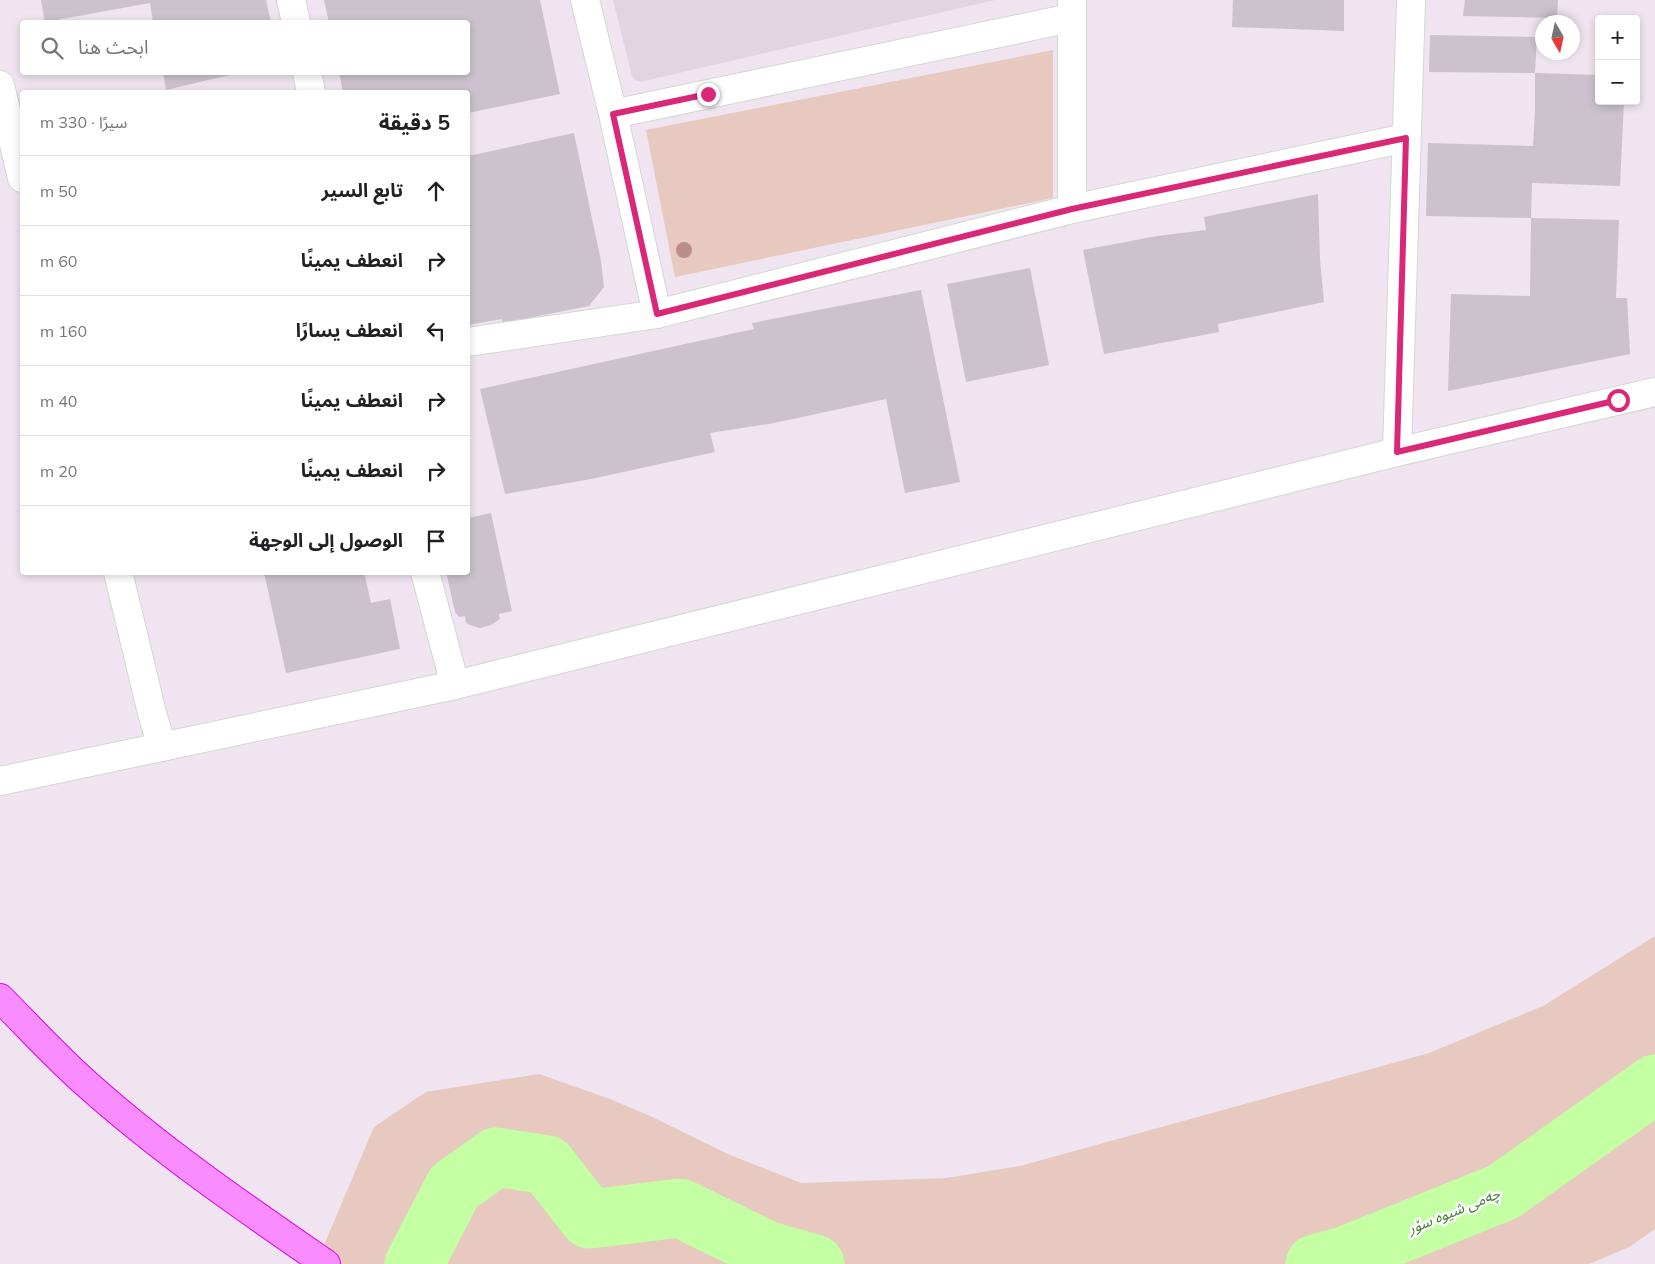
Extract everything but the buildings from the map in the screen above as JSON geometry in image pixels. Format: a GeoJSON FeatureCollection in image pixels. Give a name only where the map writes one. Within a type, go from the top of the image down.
{"type":"FeatureCollection","features":[{"type":"Feature","properties":{"kind":"highway"},"geometry":{"type":"LineString","coordinates":[[0,998],[88,1086],[187,1167],[326,1264]]}},
{"type":"Feature","properties":{"kind":"street"},"geometry":{"type":"LineString","coordinates":[[291,0],[296,20]]}},
{"type":"Feature","properties":{"kind":"street"},"geometry":{"type":"LineString","coordinates":[[584,0],[613,114],[657,314]]}},
{"type":"Feature","properties":{"kind":"street"},"geometry":{"type":"LineString","coordinates":[[1397,452],[1410,0]]}},
{"type":"Feature","properties":{"kind":"street"},"geometry":{"type":"LineString","coordinates":[[613,114],[1071,9],[1072,209]]}},
{"type":"Feature","properties":{"kind":"street"},"geometry":{"type":"LineString","coordinates":[[308,75],[311,90]]}},
{"type":"Feature","properties":{"kind":"street"},"geometry":{"type":"LineString","coordinates":[[0,85],[20,170]]}},
{"type":"Feature","properties":{"kind":"street"},"geometry":{"type":"LineString","coordinates":[[470,342],[657,314],[1072,209],[1406,138]]}},
{"type":"Feature","properties":{"kind":"street"},"geometry":{"type":"LineString","coordinates":[[0,782],[455,685],[1397,452],[1655,392]]}},
{"type":"Feature","properties":{"kind":"street"},"geometry":{"type":"LineString","coordinates":[[119,575],[162,747]]}},
{"type":"Feature","properties":{"kind":"street"},"geometry":{"type":"LineString","coordinates":[[426,575],[455,685]]}},
{"type":"Feature","properties":{"kind":"shaded area"},"geometry":{"type":"Polygon","coordinates":[[[613,0],[995,0],[640,82],[632,76],[613,0]]]}},
{"type":"Feature","properties":{"kind":"shaded area"},"geometry":{"type":"Polygon","coordinates":[[[1053,50],[1053,198],[675,277],[646,130],[1053,50]]]}},
{"type":"Feature","properties":{"kind":"shaded area"},"geometry":{"type":"Polygon","coordinates":[[[1655,936],[1655,1229],[1629,1247],[1589,1264],[316,1264],[374,1127],[426,1092],[539,1074],[610,1099],[648,1115],[730,1155],[801,1183],[947,1178],[1020,1166],[1429,1053],[1543,1006],[1655,936]]]}},
{"type":"Feature","properties":{"kind":"waterway","name":"چەمی شیوە سۆر"},"geometry":{"type":"LineString","coordinates":[[1315,1264],[1344,1256],[1503,1192],[1655,1084]]}},
{"type":"Feature","properties":{"kind":"waterway","name":"چەمی شیوە سۆر"},"geometry":{"type":"LineString","coordinates":[[414,1264],[454,1187],[496,1157],[547,1165],[589,1219],[680,1208],[766,1250],[815,1264]]}},
{"type":"Feature","properties":{"kind":"route"},"geometry":{"type":"LineString","coordinates":[[708,94],[613,114],[657,314],[1072,209],[1406,138],[1397,452],[1618,400]]}}]}
